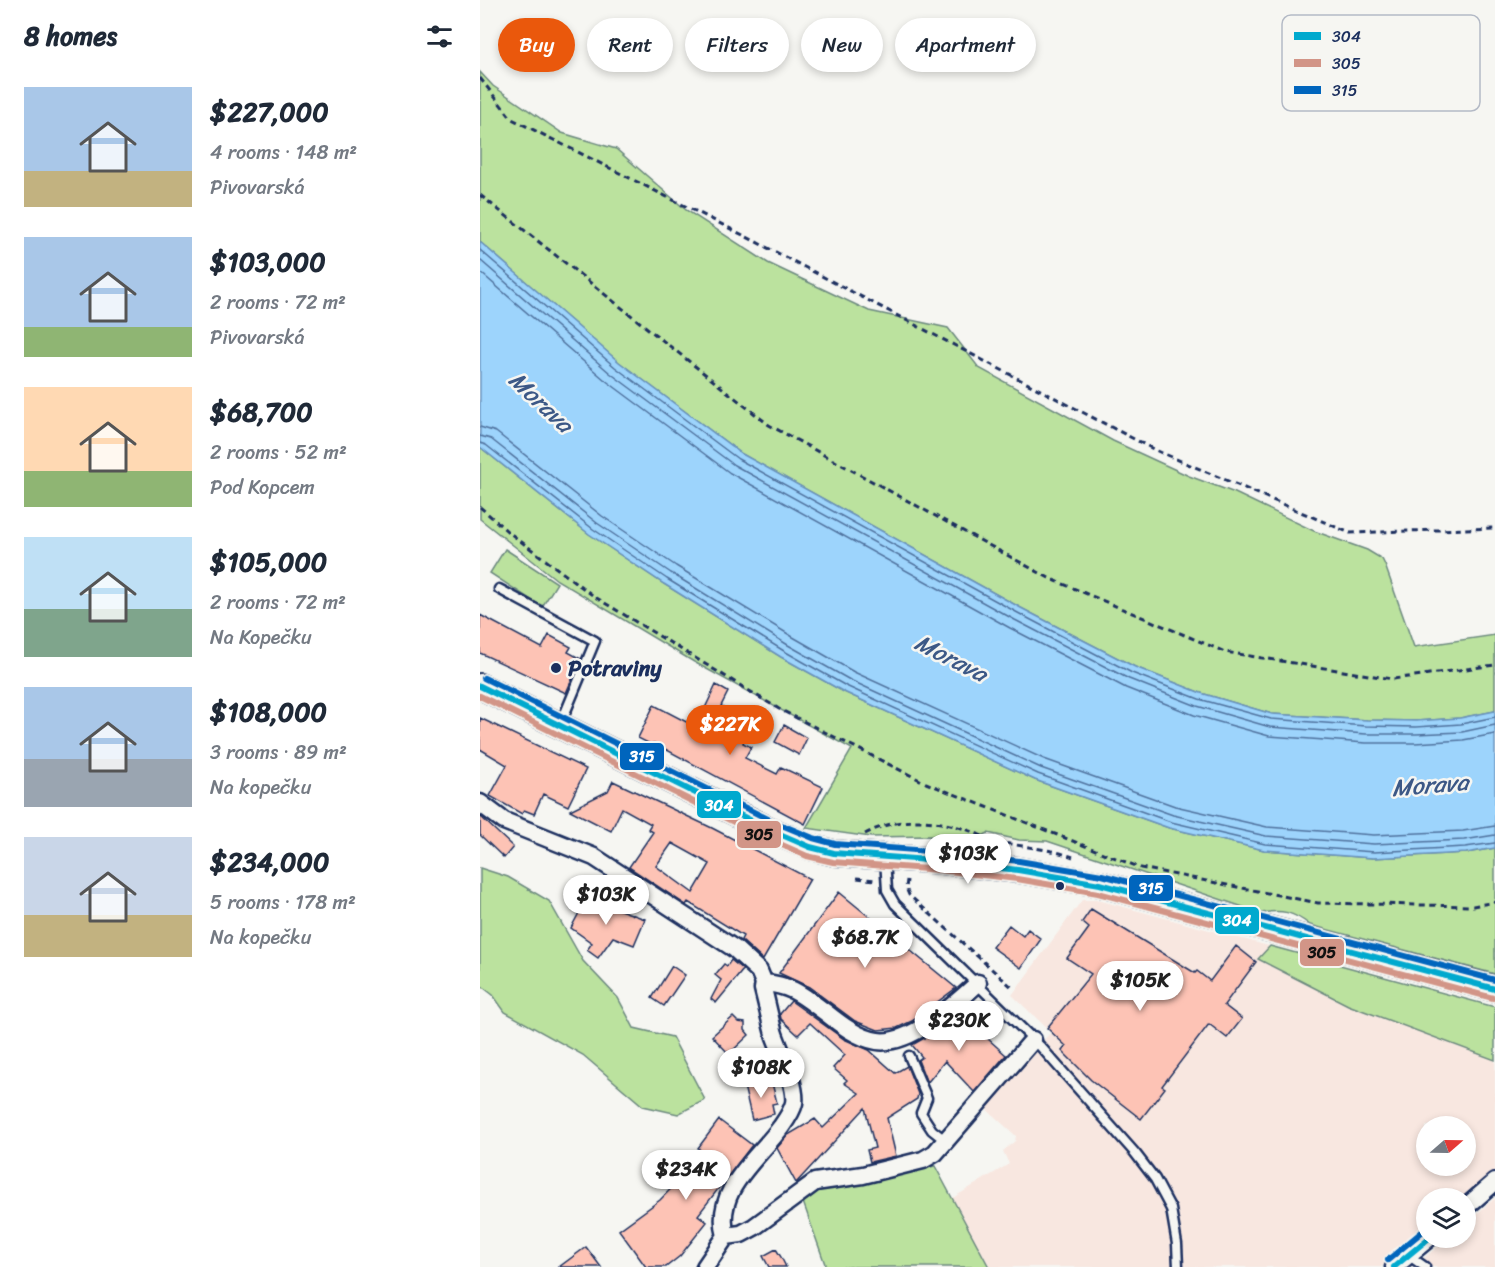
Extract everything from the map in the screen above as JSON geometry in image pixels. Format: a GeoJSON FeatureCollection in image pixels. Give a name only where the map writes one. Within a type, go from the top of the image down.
{"type":"FeatureCollection","features":[{"type":"Feature","properties":{"kind":"main road"},"geometry":{"type":"LineString","coordinates":[[480,686],[797,842],[834,853],[941,861],[1018,870],[1100,884],[1495,989]]}},
{"type":"Feature","properties":{"kind":"street"},"geometry":{"type":"LineString","coordinates":[[480,802],[504,822],[594,857],[735,949],[753,963],[764,983],[763,989],[774,1032],[795,1101],[792,1110],[776,1133],[731,1188],[723,1210],[726,1236],[705,1267]]}},
{"type":"Feature","properties":{"kind":"street"},"geometry":{"type":"LineString","coordinates":[[764,983],[791,988],[840,1024],[866,1038],[885,1041],[933,1021],[978,983]]}},
{"type":"Feature","properties":{"kind":"street"},"geometry":{"type":"LineString","coordinates":[[726,1236],[741,1234],[754,1227],[815,1182],[863,1175],[923,1160],[935,1153],[1033,1040]]}},
{"type":"Feature","properties":{"kind":"street"},"geometry":{"type":"LineString","coordinates":[[1476,1198],[1495,1182]]}},
{"type":"Feature","properties":{"kind":"street"},"geometry":{"type":"LineString","coordinates":[[1394,1267],[1417,1248]]}},
{"type":"Feature","properties":{"kind":"lane"},"geometry":{"type":"LineString","coordinates":[[499,589],[595,641],[559,726]]}},
{"type":"Feature","properties":{"kind":"lane"},"geometry":{"type":"LineString","coordinates":[[885,857],[887,890],[895,904],[978,983],[1033,1040],[1135,1153],[1155,1179],[1171,1209],[1178,1267]]}},
{"type":"Feature","properties":{"kind":"lane"},"geometry":{"type":"LineString","coordinates":[[909,1056],[927,1098],[921,1113],[932,1130],[946,1142]]}},
{"type":"Feature","properties":{"kind":"lane"},"geometry":{"type":"LineString","coordinates":[[1408,1255],[1425,1267]]}},
{"type":"Feature","properties":{"kind":"path"},"geometry":{"type":"LineString","coordinates":[[480,78],[512,119],[742,235],[1155,450],[1350,533],[1495,528]]}},
{"type":"Feature","properties":{"kind":"path"},"geometry":{"type":"LineString","coordinates":[[480,195],[769,425],[1049,578],[1225,652],[1393,679],[1495,665]]}},
{"type":"Feature","properties":{"kind":"path"},"geometry":{"type":"LineString","coordinates":[[480,507],[507,531],[595,597],[779,709],[926,783],[1141,868],[1318,903],[1473,906],[1495,902]]}},
{"type":"Feature","properties":{"kind":"path"},"geometry":{"type":"LineString","coordinates":[[863,836],[896,822],[931,821],[965,829],[993,840],[1059,852],[1081,860]]}},
{"type":"Feature","properties":{"kind":"path"},"geometry":{"type":"LineString","coordinates":[[910,876],[906,880],[909,895],[1013,988]]}},
{"type":"Feature","properties":{"kind":"shaded area"},"geometry":{"type":"Polygon","coordinates":[[[1082,900],[1098,900],[1495,1007],[1495,1170],[1473,1188],[1416,1188],[1416,1237],[1381,1267],[990,1267],[951,1199],[1009,1164],[1003,1151],[1015,1141],[1016,1136],[984,1107],[1051,1032],[1012,995],[1082,900]]]}},
{"type":"Feature","properties":{"kind":"shaded area"},"geometry":{"type":"Polygon","coordinates":[[[1495,1198],[1495,1267],[1413,1267],[1436,1248],[1476,1248],[1476,1214],[1495,1198]]]}},
{"type":"Feature","properties":{"kind":"green space"},"geometry":{"type":"Polygon","coordinates":[[[480,72],[493,86],[562,133],[616,149],[686,210],[768,263],[869,311],[948,328],[979,368],[1113,441],[1189,476],[1235,493],[1314,531],[1367,550],[1382,559],[1414,647],[1495,635],[1495,711],[1460,718],[1416,721],[1367,720],[1272,714],[1201,693],[1135,667],[1021,608],[742,454],[619,362],[480,242],[480,72]]]}},
{"type":"Feature","properties":{"kind":"green space"},"geometry":{"type":"Polygon","coordinates":[[[480,447],[589,534],[781,657],[844,692],[1035,780],[1169,828],[1264,850],[1373,858],[1466,853],[1495,848],[1495,974],[1310,925],[1287,913],[1275,911],[1261,913],[1047,841],[1019,840],[988,833],[976,839],[930,836],[871,837],[806,828],[852,749],[694,662],[557,580],[480,519],[480,447]]]}},
{"type":"Feature","properties":{"kind":"green space"},"geometry":{"type":"Polygon","coordinates":[[[505,549],[557,583],[542,607],[490,573],[505,549]]]}},
{"type":"Feature","properties":{"kind":"green space"},"geometry":{"type":"Polygon","coordinates":[[[480,868],[508,877],[549,901],[583,961],[618,998],[634,1028],[672,1037],[705,1100],[678,1114],[643,1106],[583,1055],[505,1012],[493,995],[480,985],[480,868]]]}},
{"type":"Feature","properties":{"kind":"green space"},"geometry":{"type":"Polygon","coordinates":[[[1270,946],[1495,1007],[1495,1060],[1348,1005],[1258,959],[1270,946]]]}},
{"type":"Feature","properties":{"kind":"green space"},"geometry":{"type":"Polygon","coordinates":[[[935,1166],[989,1267],[826,1267],[802,1199],[816,1187],[935,1166]]]}},
{"type":"Feature","properties":{"kind":"water","name":"Morava"},"geometry":{"type":"Polygon","coordinates":[[[480,242],[619,362],[742,454],[1021,608],[1135,667],[1201,693],[1272,714],[1416,721],[1460,718],[1495,711],[1495,848],[1466,853],[1373,858],[1264,850],[1169,828],[1035,780],[844,692],[781,657],[589,534],[480,447],[480,242]]]}},
{"type":"Feature","properties":{"kind":"building"},"geometry":{"type":"Polygon","coordinates":[[[480,615],[542,648],[549,635],[571,647],[568,652],[581,659],[566,693],[480,653],[480,615]]]}},
{"type":"Feature","properties":{"kind":"building"},"geometry":{"type":"Polygon","coordinates":[[[716,685],[728,692],[721,706],[749,720],[746,726],[751,729],[743,743],[751,747],[745,758],[777,774],[781,767],[823,787],[805,824],[654,743],[650,744],[638,738],[654,705],[696,727],[716,685]]]}},
{"type":"Feature","properties":{"kind":"building"},"geometry":{"type":"Polygon","coordinates":[[[480,718],[586,769],[568,806],[543,794],[534,814],[524,810],[522,814],[490,796],[507,765],[480,749],[480,718]]]}},
{"type":"Feature","properties":{"kind":"building"},"geometry":{"type":"Polygon","coordinates":[[[784,725],[807,738],[799,755],[775,742],[784,725]]]}},
{"type":"Feature","properties":{"kind":"building"},"geometry":{"type":"Polygon","coordinates":[[[613,781],[712,828],[810,879],[763,960],[741,940],[743,936],[688,902],[686,905],[629,867],[653,832],[648,829],[651,824],[622,808],[611,831],[570,810],[608,791],[613,781]],[[672,843],[656,866],[693,893],[710,864],[672,843]]]}},
{"type":"Feature","properties":{"kind":"building"},"geometry":{"type":"Polygon","coordinates":[[[480,816],[513,847],[504,858],[480,835],[480,816]]]}},
{"type":"Feature","properties":{"kind":"building"},"geometry":{"type":"Polygon","coordinates":[[[839,892],[956,988],[912,1021],[897,1028],[878,1030],[855,1021],[809,987],[779,973],[839,892]]]}},
{"type":"Feature","properties":{"kind":"building"},"geometry":{"type":"Polygon","coordinates":[[[587,898],[645,919],[634,945],[613,937],[598,958],[587,950],[592,943],[571,928],[587,898]]]}},
{"type":"Feature","properties":{"kind":"building"},"geometry":{"type":"Polygon","coordinates":[[[1091,909],[1195,973],[1197,971],[1210,981],[1236,946],[1256,962],[1224,1005],[1242,1019],[1227,1038],[1209,1024],[1162,1086],[1165,1088],[1141,1119],[1091,1080],[1062,1051],[1066,1046],[1047,1028],[1091,974],[1067,958],[1089,928],[1082,922],[1091,909]]]}},
{"type":"Feature","properties":{"kind":"building"},"geometry":{"type":"Polygon","coordinates":[[[1009,925],[1023,936],[1028,929],[1041,939],[1021,968],[992,947],[1009,925]]]}},
{"type":"Feature","properties":{"kind":"building"},"geometry":{"type":"Polygon","coordinates":[[[731,960],[743,970],[716,1003],[711,999],[721,980],[715,975],[724,964],[727,966],[731,960]]]}},
{"type":"Feature","properties":{"kind":"building"},"geometry":{"type":"Polygon","coordinates":[[[672,966],[685,975],[664,1006],[652,998],[672,966]]]}},
{"type":"Feature","properties":{"kind":"building"},"geometry":{"type":"Polygon","coordinates":[[[791,1001],[844,1039],[869,1050],[895,1073],[907,1066],[918,1094],[917,1099],[887,1118],[896,1156],[870,1162],[867,1150],[875,1148],[865,1108],[796,1183],[777,1148],[788,1135],[815,1119],[823,1128],[859,1093],[844,1083],[847,1080],[833,1068],[845,1055],[810,1023],[798,1035],[781,1019],[780,1014],[791,1001]]]}},
{"type":"Feature","properties":{"kind":"building"},"geometry":{"type":"Polygon","coordinates":[[[959,1013],[1006,1055],[974,1092],[945,1061],[927,1083],[918,1060],[922,1057],[912,1045],[937,1031],[959,1013]]]}},
{"type":"Feature","properties":{"kind":"building"},"geometry":{"type":"Polygon","coordinates":[[[733,1017],[738,1022],[745,1023],[745,1030],[749,1035],[729,1054],[712,1036],[733,1017]]]}},
{"type":"Feature","properties":{"kind":"building"},"geometry":{"type":"Polygon","coordinates":[[[771,1079],[777,1103],[772,1104],[774,1114],[752,1120],[744,1086],[771,1079]]]}},
{"type":"Feature","properties":{"kind":"building"},"geometry":{"type":"Polygon","coordinates":[[[719,1120],[752,1145],[698,1215],[707,1222],[680,1256],[666,1267],[646,1267],[619,1230],[660,1200],[696,1163],[694,1161],[702,1152],[698,1148],[719,1120]]]}},
{"type":"Feature","properties":{"kind":"building"},"geometry":{"type":"Polygon","coordinates":[[[586,1247],[601,1267],[559,1267],[586,1247]]]}},
{"type":"Feature","properties":{"kind":"building"},"geometry":{"type":"Polygon","coordinates":[[[776,1249],[786,1267],[769,1267],[763,1256],[776,1249]]]}},
{"type":"Feature","properties":{"kind":"transit line","name":"315"},"geometry":{"type":"LineString","coordinates":[[484,678],[772,821],[813,838],[835,844],[942,852],[1019,861],[1102,875],[1495,980]]}},
{"type":"Feature","properties":{"kind":"transit line","name":"304"},"geometry":{"type":"LineString","coordinates":[[480,686],[768,829],[810,847],[834,853],[941,861],[1018,870],[1100,884],[1495,989]]}},
{"type":"Feature","properties":{"kind":"transit line","name":"305"},"geometry":{"type":"LineString","coordinates":[[480,696],[764,837],[807,856],[833,862],[940,870],[1017,879],[1098,893],[1493,998]]}},
{"type":"Feature","properties":{"kind":"transit line","name":"315"},"geometry":{"type":"LineString","coordinates":[[1388,1260],[1416,1237]]}},
{"type":"Feature","properties":{"kind":"transit line","name":"304"},"geometry":{"type":"LineString","coordinates":[[1394,1267],[1417,1248]]}},
{"type":"Feature","properties":{"kind":"place","name":"Potraviny"},"geometry":{"type":"Point","coordinates":[556,668]}}]}
